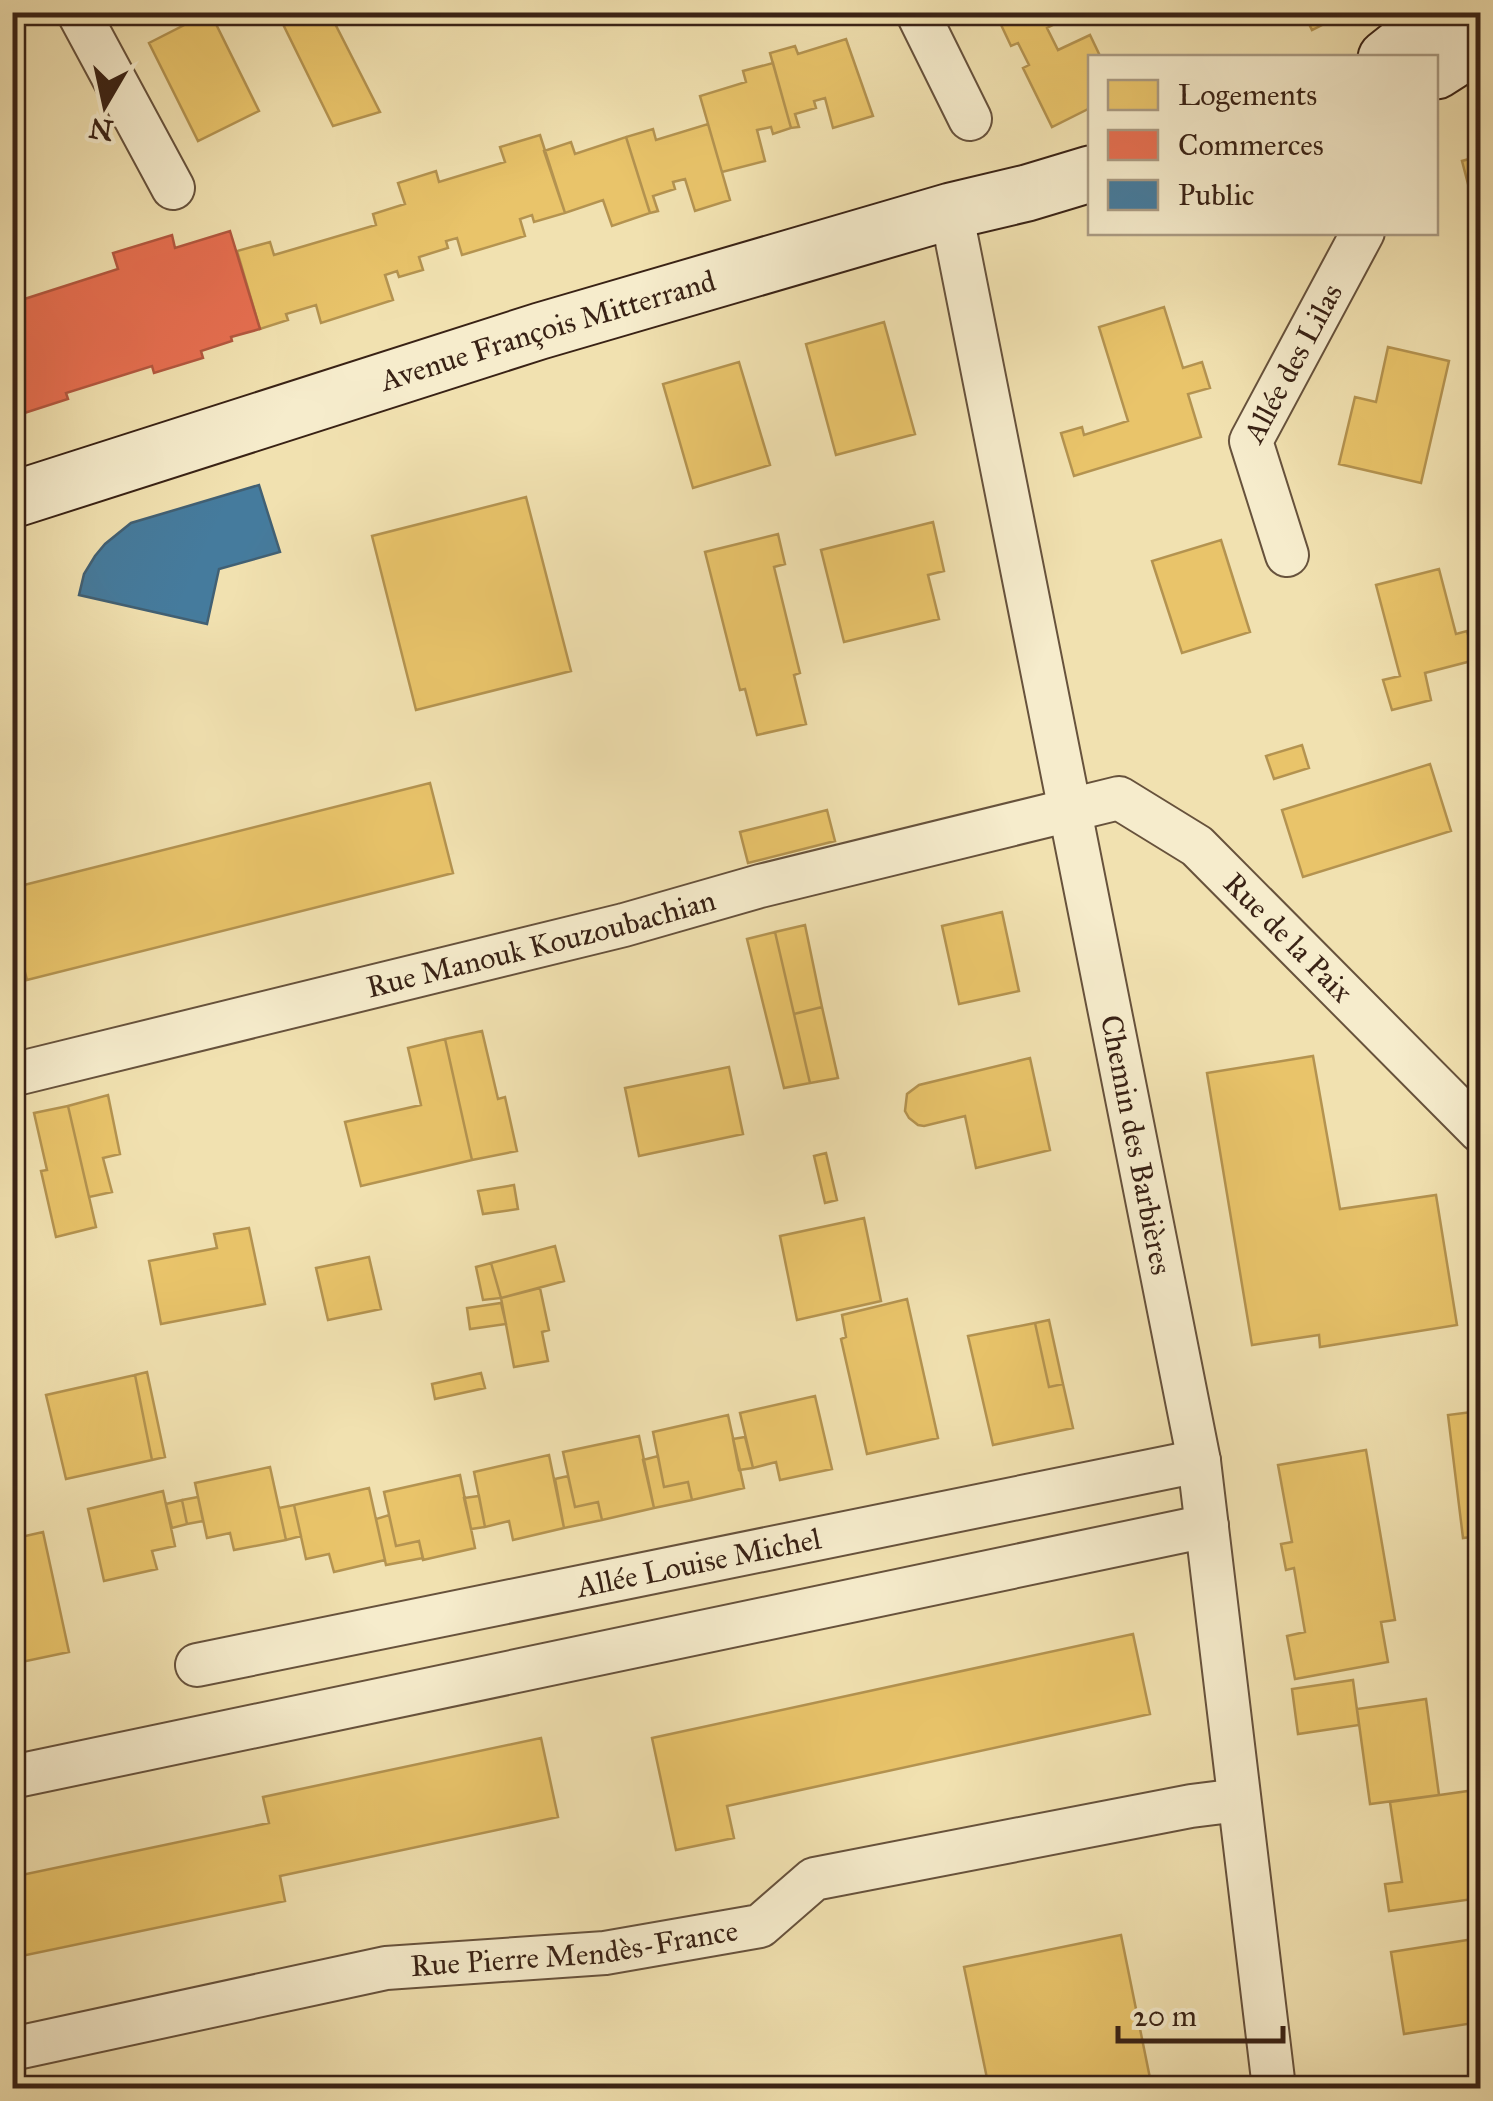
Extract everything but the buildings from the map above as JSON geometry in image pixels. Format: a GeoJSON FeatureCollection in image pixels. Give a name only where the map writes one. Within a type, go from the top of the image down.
{"type":"FeatureCollection","features":[{"type":"Feature","properties":{"kind":"street"},"geometry":{"type":"LineString","coordinates":[[78,12],[172,188]]}},
{"type":"Feature","properties":{"kind":"street"},"geometry":{"type":"LineString","coordinates":[[917,12],[970,118]]}},
{"type":"Feature","properties":{"kind":"street"},"geometry":{"type":"LineString","coordinates":[[1390,55],[1444,12]]}},
{"type":"Feature","properties":{"kind":"street"},"geometry":{"type":"LineString","coordinates":[[1438,70],[1480,43]]}},
{"type":"Feature","properties":{"kind":"street","name":"Avenue François Mitterrand"},"geometry":{"type":"LineString","coordinates":[[12,500],[540,331],[1088,175]]}},
{"type":"Feature","properties":{"kind":"street","name":"Chemin des Barbières"},"geometry":{"type":"LineString","coordinates":[[951,211],[1199,1461],[1274,2088]]}},
{"type":"Feature","properties":{"kind":"street","name":"Allée des Lilas"},"geometry":{"type":"LineString","coordinates":[[1287,555],[1251,441],[1361,235]]}},
{"type":"Feature","properties":{"kind":"street","name":"Rue de la Paix"},"geometry":{"type":"LineString","coordinates":[[1070,810],[1119,798],[1198,846],[1480,1131]]}},
{"type":"Feature","properties":{"kind":"street","name":"Rue Manouk Kouzoubachian"},"geometry":{"type":"LineString","coordinates":[[12,1076],[1070,810]]}},
{"type":"Feature","properties":{"kind":"street","name":"Allée Louise Michel"},"geometry":{"type":"LineString","coordinates":[[197,1665],[1199,1461]]}},
{"type":"Feature","properties":{"kind":"street"},"geometry":{"type":"LineString","coordinates":[[12,1777],[1207,1526]]}},
{"type":"Feature","properties":{"kind":"street","name":"Rue Pierre Mendès-France"},"geometry":{"type":"LineString","coordinates":[[12,2050],[386,1968],[605,1953],[760,1926],[814,1879],[1191,1806],[1240,1800]]}}]}
